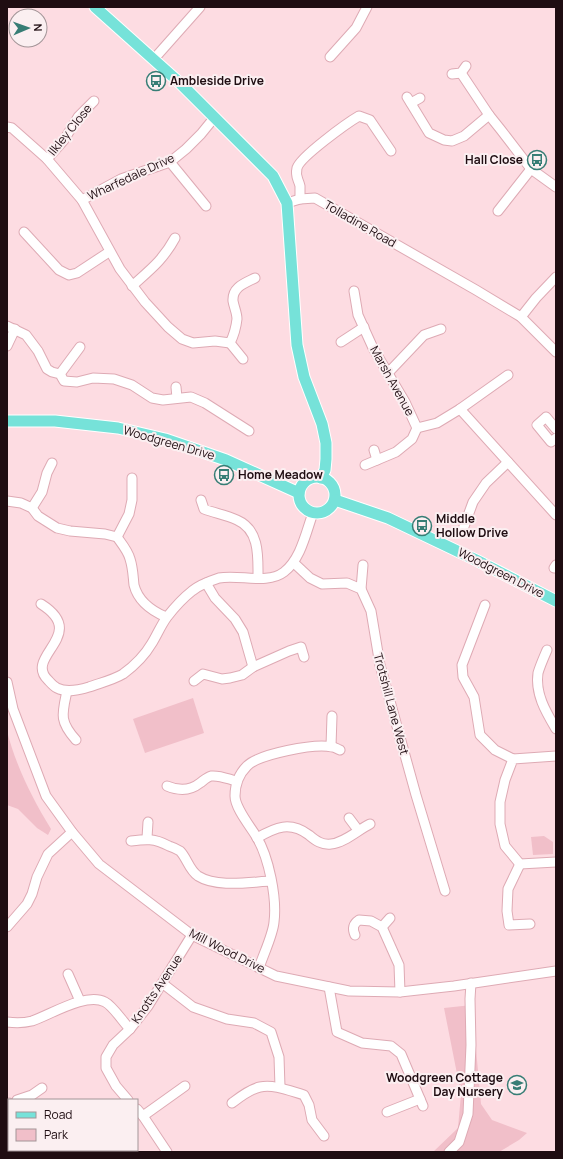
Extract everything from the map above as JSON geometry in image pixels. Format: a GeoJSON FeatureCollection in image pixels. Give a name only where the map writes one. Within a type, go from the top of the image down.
{"type":"FeatureCollection","features":[{"type":"Feature","properties":{"kind":"main road"},"geometry":{"type":"LineString","coordinates":[[95,7],[181,84],[273,176],[287,203],[297,346],[304,377],[322,424],[326,443],[325,470],[321,478]]}},
{"type":"Feature","properties":{"kind":"main road","name":"Woodgreen Drive"},"geometry":{"type":"LineString","coordinates":[[7,421],[55,421],[118,428],[165,439],[226,460],[299,493]]}},
{"type":"Feature","properties":{"kind":"main road"},"geometry":{"type":"LineString","coordinates":[[321,478],[329,481],[335,490],[335,500],[331,507],[323,513],[313,513],[307,510],[300,502],[299,493],[302,484],[310,479],[321,478]]}},
{"type":"Feature","properties":{"kind":"main road","name":"Woodgreen Drive"},"geometry":{"type":"LineString","coordinates":[[335,500],[388,518],[476,560],[556,601]]}},
{"type":"Feature","properties":{"kind":"street"},"geometry":{"type":"LineString","coordinates":[[153,60],[200,7]]}},
{"type":"Feature","properties":{"kind":"street"},"geometry":{"type":"LineString","coordinates":[[330,57],[356,28],[367,7]]}},
{"type":"Feature","properties":{"kind":"street"},"geometry":{"type":"LineString","coordinates":[[460,71],[489,116],[502,130],[531,169],[556,187]]}},
{"type":"Feature","properties":{"kind":"street"},"geometry":{"type":"LineString","coordinates":[[420,98],[409,100],[429,133],[444,140],[452,141],[464,136],[489,116]]}},
{"type":"Feature","properties":{"kind":"street","name":"Ilkley Close"},"geometry":{"type":"LineString","coordinates":[[47,159],[64,140],[78,117],[94,101]]}},
{"type":"Feature","properties":{"kind":"street"},"geometry":{"type":"LineString","coordinates":[[300,199],[300,186],[296,177],[298,166],[312,152],[359,116],[370,120],[391,151]]}},
{"type":"Feature","properties":{"kind":"street","name":"Wharfedale Drive"},"geometry":{"type":"LineString","coordinates":[[82,200],[121,179],[170,162],[201,134],[214,118]]}},
{"type":"Feature","properties":{"kind":"street"},"geometry":{"type":"LineString","coordinates":[[7,127],[12,128],[47,159],[82,200],[109,252],[120,269],[132,286],[168,327],[182,339],[193,343],[215,341],[230,343],[243,360]]}},
{"type":"Feature","properties":{"kind":"street"},"geometry":{"type":"LineString","coordinates":[[170,162],[206,206]]}},
{"type":"Feature","properties":{"kind":"street"},"geometry":{"type":"LineString","coordinates":[[504,209],[531,169]]}},
{"type":"Feature","properties":{"kind":"street","name":"Tolladine Road"},"geometry":{"type":"LineString","coordinates":[[287,203],[300,199],[315,198],[521,317],[556,352]]}},
{"type":"Feature","properties":{"kind":"street"},"geometry":{"type":"LineString","coordinates":[[24,232],[59,270],[69,275],[77,273],[109,252]]}},
{"type":"Feature","properties":{"kind":"street"},"geometry":{"type":"LineString","coordinates":[[132,286],[153,268],[166,253],[175,238]]}},
{"type":"Feature","properties":{"kind":"street"},"geometry":{"type":"LineString","coordinates":[[521,317],[536,298],[556,277]]}},
{"type":"Feature","properties":{"kind":"street"},"geometry":{"type":"LineString","coordinates":[[230,343],[235,333],[237,318],[232,299],[235,291],[242,284],[255,278]]}},
{"type":"Feature","properties":{"kind":"street","name":"Marsh Avenue"},"geometry":{"type":"LineString","coordinates":[[354,291],[358,315],[373,348],[417,428],[437,423],[460,409],[508,375]]}},
{"type":"Feature","properties":{"kind":"street"},"geometry":{"type":"LineString","coordinates":[[7,346],[11,327],[26,335],[38,351],[47,369],[60,374],[64,381],[77,382],[93,378],[114,379],[132,385],[152,398],[164,400],[191,397],[205,403],[250,431]]}},
{"type":"Feature","properties":{"kind":"street"},"geometry":{"type":"LineString","coordinates":[[341,342],[364,327]]}},
{"type":"Feature","properties":{"kind":"street"},"geometry":{"type":"LineString","coordinates":[[388,373],[424,335],[441,329]]}},
{"type":"Feature","properties":{"kind":"street"},"geometry":{"type":"LineString","coordinates":[[60,374],[80,347]]}},
{"type":"Feature","properties":{"kind":"street"},"geometry":{"type":"LineString","coordinates":[[176,386],[177,398]]}},
{"type":"Feature","properties":{"kind":"street"},"geometry":{"type":"LineString","coordinates":[[460,409],[508,462],[554,509]]}},
{"type":"Feature","properties":{"kind":"street"},"geometry":{"type":"LineString","coordinates":[[556,429],[546,417],[536,425],[551,442],[556,438]]}},
{"type":"Feature","properties":{"kind":"street"},"geometry":{"type":"LineString","coordinates":[[365,465],[396,452],[412,439],[417,428]]}},
{"type":"Feature","properties":{"kind":"street"},"geometry":{"type":"LineString","coordinates":[[374,450],[377,460]]}},
{"type":"Feature","properties":{"kind":"street"},"geometry":{"type":"LineString","coordinates":[[462,532],[473,502],[486,483],[508,462]]}},
{"type":"Feature","properties":{"kind":"street"},"geometry":{"type":"LineString","coordinates":[[32,508],[42,492],[47,473],[52,463]]}},
{"type":"Feature","properties":{"kind":"street"},"geometry":{"type":"LineString","coordinates":[[117,537],[129,514],[132,500],[132,478]]}},
{"type":"Feature","properties":{"kind":"street"},"geometry":{"type":"LineString","coordinates":[[201,500],[204,509],[238,520],[249,529],[256,542],[258,556],[258,578]]}},
{"type":"Feature","properties":{"kind":"street"},"geometry":{"type":"LineString","coordinates":[[7,501],[21,503],[32,508],[38,516],[57,528],[117,537],[130,558],[135,586],[138,593],[149,608],[166,617]]}},
{"type":"Feature","properties":{"kind":"street"},"geometry":{"type":"LineString","coordinates":[[41,604],[50,610],[58,619],[59,633],[55,642],[46,654],[42,666],[45,677],[56,687],[67,691],[86,688],[122,674],[136,663],[150,645],[166,617],[193,590],[220,578],[272,578],[284,572],[294,563],[313,513]]}},
{"type":"Feature","properties":{"kind":"street"},"geometry":{"type":"LineString","coordinates":[[294,563],[310,578],[322,584],[347,583],[361,589],[362,565]]}},
{"type":"Feature","properties":{"kind":"street"},"geometry":{"type":"LineString","coordinates":[[206,583],[214,598],[235,619],[244,632],[253,667]]}},
{"type":"Feature","properties":{"kind":"street","name":"Trotshill Lane West"},"geometry":{"type":"LineString","coordinates":[[361,589],[371,611],[380,665],[416,795],[445,891]]}},
{"type":"Feature","properties":{"kind":"street"},"geometry":{"type":"LineString","coordinates":[[485,605],[462,666],[463,677],[474,697],[480,736],[495,750],[513,759],[556,756]]}},
{"type":"Feature","properties":{"kind":"street"},"geometry":{"type":"LineString","coordinates":[[194,681],[201,670],[222,680],[242,675],[253,667],[301,647],[304,657]]}},
{"type":"Feature","properties":{"kind":"street"},"geometry":{"type":"LineString","coordinates":[[547,650],[538,674],[538,693],[546,712],[556,729]]}},
{"type":"Feature","properties":{"kind":"street","name":"Mill Wood Drive"},"geometry":{"type":"LineString","coordinates":[[7,682],[13,709],[46,796],[72,832],[98,864],[192,935],[276,976],[350,991],[400,992],[454,986],[556,971]]}},
{"type":"Feature","properties":{"kind":"street"},"geometry":{"type":"LineString","coordinates":[[67,691],[63,715],[64,724],[76,740]]}},
{"type":"Feature","properties":{"kind":"street"},"geometry":{"type":"LineString","coordinates":[[331,746],[332,716]]}},
{"type":"Feature","properties":{"kind":"street"},"geometry":{"type":"LineString","coordinates":[[259,968],[274,923],[275,900],[265,858],[257,838],[241,813],[234,798],[236,781],[247,766],[264,756],[309,747],[331,746],[340,750]]}},
{"type":"Feature","properties":{"kind":"street"},"geometry":{"type":"LineString","coordinates":[[513,759],[505,780],[500,802],[500,824],[505,846],[520,864],[556,866]]}},
{"type":"Feature","properties":{"kind":"street"},"geometry":{"type":"LineString","coordinates":[[167,786],[178,790],[187,790],[195,787],[210,776],[221,776],[236,781]]}},
{"type":"Feature","properties":{"kind":"street"},"geometry":{"type":"LineString","coordinates":[[350,818],[358,830]]}},
{"type":"Feature","properties":{"kind":"street"},"geometry":{"type":"LineString","coordinates":[[147,838],[148,822]]}},
{"type":"Feature","properties":{"kind":"street"},"geometry":{"type":"LineString","coordinates":[[257,838],[279,827],[294,826],[319,843],[340,843],[358,830],[370,824]]}},
{"type":"Feature","properties":{"kind":"street"},"geometry":{"type":"LineString","coordinates":[[7,927],[29,899],[48,854],[72,832]]}},
{"type":"Feature","properties":{"kind":"street"},"geometry":{"type":"LineString","coordinates":[[130,841],[147,838],[160,841],[180,851],[198,876],[212,881],[233,883],[271,881]]}},
{"type":"Feature","properties":{"kind":"street"},"geometry":{"type":"LineString","coordinates":[[520,864],[508,889],[507,911],[509,925],[530,924]]}},
{"type":"Feature","properties":{"kind":"street"},"geometry":{"type":"LineString","coordinates":[[382,927],[390,918]]}},
{"type":"Feature","properties":{"kind":"street"},"geometry":{"type":"LineString","coordinates":[[355,935],[353,930],[354,924],[359,920],[371,922],[382,927],[399,965],[400,992]]}},
{"type":"Feature","properties":{"kind":"street","name":"Knotts Avenue"},"geometry":{"type":"LineString","coordinates":[[127,1099],[116,1086],[106,1068],[106,1057],[113,1045],[130,1029],[148,1006],[192,935]]}},
{"type":"Feature","properties":{"kind":"street"},"geometry":{"type":"LineString","coordinates":[[68,974],[80,1002]]}},
{"type":"Feature","properties":{"kind":"street"},"geometry":{"type":"LineString","coordinates":[[162,983],[193,1007],[227,1019],[254,1023],[271,1032],[278,1057],[280,1087]]}},
{"type":"Feature","properties":{"kind":"street"},"geometry":{"type":"LineString","coordinates":[[449,1152],[459,1142],[468,1114],[471,1044],[471,983]]}},
{"type":"Feature","properties":{"kind":"street"},"geometry":{"type":"LineString","coordinates":[[329,987],[337,1032],[362,1043],[391,1046],[401,1054],[422,1102],[387,1112]]}},
{"type":"Feature","properties":{"kind":"street"},"geometry":{"type":"LineString","coordinates":[[7,1022],[22,1023],[31,1021],[80,1002],[98,999],[106,1002],[130,1029]]}},
{"type":"Feature","properties":{"kind":"street"},"geometry":{"type":"LineString","coordinates":[[167,1152],[140,1113],[185,1086]]}},
{"type":"Feature","properties":{"kind":"street"},"geometry":{"type":"LineString","coordinates":[[232,1103],[260,1087],[280,1087],[304,1095],[309,1105],[312,1120],[324,1136]]}},
{"type":"Feature","properties":{"kind":"street"},"geometry":{"type":"LineString","coordinates":[[23,1099],[34,1097],[42,1088]]}},
{"type":"Feature","properties":{"kind":"green space"},"geometry":{"type":"Polygon","coordinates":[[[193,698],[204,733],[145,753],[133,719],[193,698]]]}},
{"type":"Feature","properties":{"kind":"green space"},"geometry":{"type":"Polygon","coordinates":[[[7,731],[25,782],[51,829],[48,835],[37,828],[18,809],[7,805],[7,731]]]}},
{"type":"Feature","properties":{"kind":"green space"},"geometry":{"type":"Polygon","coordinates":[[[544,836],[553,842],[553,854],[533,855],[531,837],[544,836]]]}},
{"type":"Feature","properties":{"kind":"green space"},"geometry":{"type":"Polygon","coordinates":[[[472,1005],[481,1104],[492,1120],[527,1133],[519,1140],[499,1152],[433,1152],[458,1128],[461,1094],[444,1008],[472,1005]]]}},
{"type":"Feature","properties":{"kind":"place","name":"Ambleside Drive"},"geometry":{"type":"Point","coordinates":[156,81]}},
{"type":"Feature","properties":{"kind":"place","name":"Hall Close"},"geometry":{"type":"Point","coordinates":[537,160]}},
{"type":"Feature","properties":{"kind":"place","name":"Home Meadow"},"geometry":{"type":"Point","coordinates":[224,475]}},
{"type":"Feature","properties":{"kind":"place","name":"Middle Hollow Drive"},"geometry":{"type":"Point","coordinates":[422,526]}},
{"type":"Feature","properties":{"kind":"place","name":"Woodgreen Cottage Day Nursery"},"geometry":{"type":"Point","coordinates":[517,1085]}}]}
